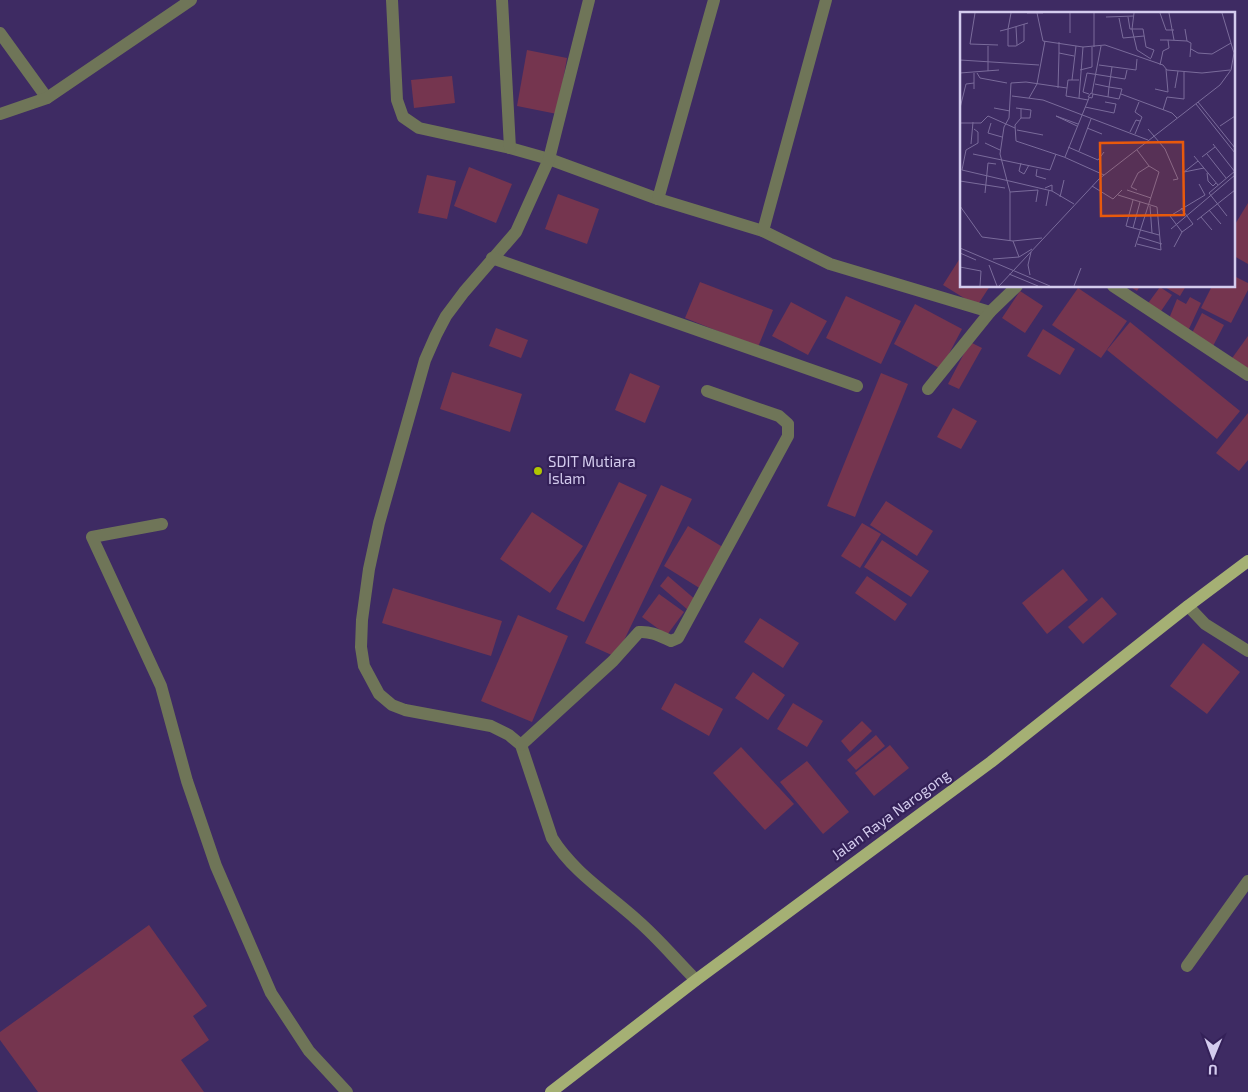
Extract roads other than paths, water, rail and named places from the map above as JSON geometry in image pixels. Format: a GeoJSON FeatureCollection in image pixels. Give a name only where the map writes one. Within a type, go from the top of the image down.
{"type":"FeatureCollection","features":[{"type":"Feature","properties":{"kind":"main road","name":"Jalan Raya Narogong"},"geometry":{"type":"LineString","coordinates":[[551,1092],[696,980],[991,762],[1188,606],[1248,562]]}},
{"type":"Feature","properties":{"kind":"street"},"geometry":{"type":"LineString","coordinates":[[0,114],[47,98],[191,0]]}},
{"type":"Feature","properties":{"kind":"street"},"geometry":{"type":"LineString","coordinates":[[392,0],[397,100],[403,117],[419,128],[510,148],[549,159],[658,199],[763,231],[830,264],[990,312]]}},
{"type":"Feature","properties":{"kind":"street"},"geometry":{"type":"LineString","coordinates":[[502,0],[510,148]]}},
{"type":"Feature","properties":{"kind":"street"},"geometry":{"type":"LineString","coordinates":[[589,0],[549,159],[516,232],[492,258],[446,316],[425,360],[379,523],[369,569],[362,620],[361,647],[364,666],[369,678],[379,694],[392,705],[405,710],[491,726],[509,734],[521,745],[552,838],[558,848],[586,878],[638,920],[696,980]]}},
{"type":"Feature","properties":{"kind":"street"},"geometry":{"type":"LineString","coordinates":[[658,199],[714,0]]}},
{"type":"Feature","properties":{"kind":"street"},"geometry":{"type":"LineString","coordinates":[[763,231],[826,0]]}},
{"type":"Feature","properties":{"kind":"street"},"geometry":{"type":"LineString","coordinates":[[0,34],[47,98]]}},
{"type":"Feature","properties":{"kind":"street"},"geometry":{"type":"LineString","coordinates":[[492,258],[857,386]]}},
{"type":"Feature","properties":{"kind":"street"},"geometry":{"type":"LineString","coordinates":[[928,389],[990,312],[1015,288]]}},
{"type":"Feature","properties":{"kind":"street"},"geometry":{"type":"LineString","coordinates":[[1116,288],[1248,376]]}},
{"type":"Feature","properties":{"kind":"street"},"geometry":{"type":"LineString","coordinates":[[521,745],[613,661],[639,632],[655,634],[670,641],[678,638],[788,436],[788,424],[778,416],[707,391]]}},
{"type":"Feature","properties":{"kind":"street"},"geometry":{"type":"LineString","coordinates":[[162,524],[92,537],[162,686],[187,781],[216,866],[271,993],[309,1051],[347,1092]]}},
{"type":"Feature","properties":{"kind":"street"},"geometry":{"type":"LineString","coordinates":[[1188,606],[1204,624],[1248,650]]}},
{"type":"Feature","properties":{"kind":"street"},"geometry":{"type":"LineString","coordinates":[[1187,966],[1248,881]]}},
{"type":"Feature","properties":{"kind":"place","name":"SDIT Mutiara Islam"},"geometry":{"type":"Point","coordinates":[538,471]}}]}
